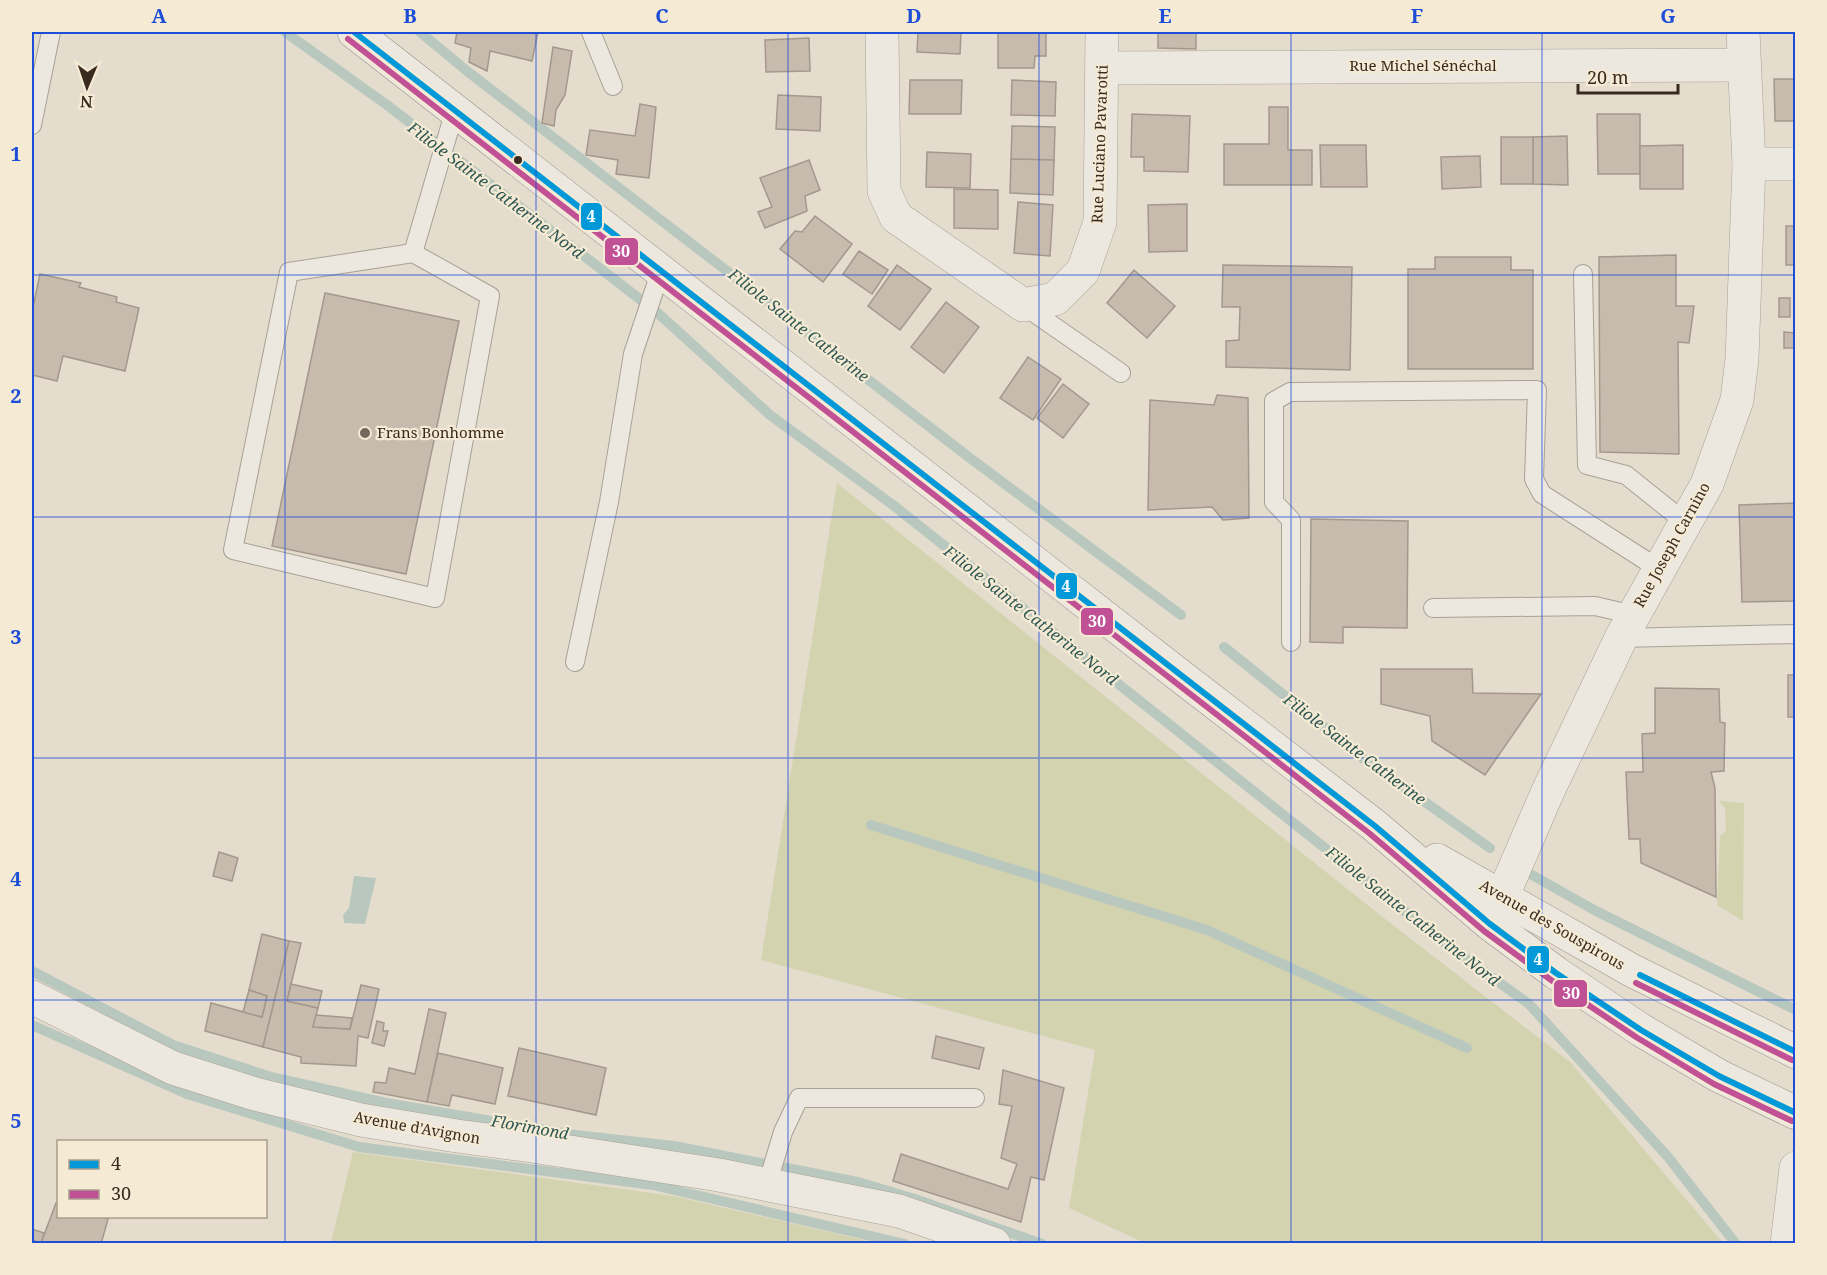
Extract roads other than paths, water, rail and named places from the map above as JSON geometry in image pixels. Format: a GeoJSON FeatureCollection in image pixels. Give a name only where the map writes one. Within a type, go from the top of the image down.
{"type":"FeatureCollection","features":[{"type":"Feature","properties":{"kind":"street","name":"Avenue des Souspirous"},"geometry":{"type":"LineString","coordinates":[[354,32],[1376,826],[1496,910],[1630,970],[1796,1052]]}},
{"type":"Feature","properties":{"kind":"street"},"geometry":{"type":"LineString","coordinates":[[882,32],[884,191],[896,217],[1023,305]]}},
{"type":"Feature","properties":{"kind":"street","name":"Rue Luciano Pavarotti"},"geometry":{"type":"LineString","coordinates":[[1023,305],[1054,299],[1083,271],[1100,222],[1102,32]]}},
{"type":"Feature","properties":{"kind":"street","name":"Rue Joseph Carnino"},"geometry":{"type":"LineString","coordinates":[[1496,910],[1548,791],[1628,626],[1707,484],[1737,400],[1742,359],[1749,164],[1743,32]]}},
{"type":"Feature","properties":{"kind":"street","name":"Rue Michel Sénéchal"},"geometry":{"type":"LineString","coordinates":[[1103,68],[1744,65]]}},
{"type":"Feature","properties":{"kind":"street"},"geometry":{"type":"LineString","coordinates":[[1749,164],[1796,164]]}},
{"type":"Feature","properties":{"kind":"street","name":"Avenue des Souspirous"},"geometry":{"type":"LineString","coordinates":[[1496,910],[1556,973],[1641,1030],[1719,1076],[1796,1113]]}},
{"type":"Feature","properties":{"kind":"street","name":"Avenue d'Avignon"},"geometry":{"type":"LineString","coordinates":[[32,997],[173,1068],[255,1094],[372,1122],[719,1175],[899,1211],[994,1244]]}},
{"type":"Feature","properties":{"kind":"street"},"geometry":{"type":"LineString","coordinates":[[1787,1244],[1796,1168]]}},
{"type":"Feature","properties":{"kind":"lane"},"geometry":{"type":"LineString","coordinates":[[32,125],[51,32]]}},
{"type":"Feature","properties":{"kind":"lane"},"geometry":{"type":"LineString","coordinates":[[591,32],[613,86]]}},
{"type":"Feature","properties":{"kind":"lane"},"geometry":{"type":"LineString","coordinates":[[413,253],[455,110]]}},
{"type":"Feature","properties":{"kind":"lane"},"geometry":{"type":"LineString","coordinates":[[413,253],[490,296],[435,598],[233,550],[289,272],[413,253]]}},
{"type":"Feature","properties":{"kind":"lane"},"geometry":{"type":"LineString","coordinates":[[575,662],[609,501],[633,354],[661,270]]}},
{"type":"Feature","properties":{"kind":"lane"},"geometry":{"type":"LineString","coordinates":[[1583,274],[1587,465],[1626,475],[1686,523]]}},
{"type":"Feature","properties":{"kind":"lane"},"geometry":{"type":"LineString","coordinates":[[1023,305],[1121,373]]}},
{"type":"Feature","properties":{"kind":"lane"},"geometry":{"type":"LineString","coordinates":[[1291,642],[1291,520],[1274,502],[1274,401],[1290,392],[1537,390],[1534,479],[1542,494],[1659,569]]}},
{"type":"Feature","properties":{"kind":"lane"},"geometry":{"type":"LineString","coordinates":[[1433,608],[1595,606],[1628,626],[1796,634]]}},
{"type":"Feature","properties":{"kind":"lane"},"geometry":{"type":"LineString","coordinates":[[768,1185],[783,1132],[799,1098],[975,1098]]}},
{"type":"Feature","properties":{"kind":"waterway","name":"Filiole Sainte Catherine Nord"},"geometry":{"type":"LineString","coordinates":[[285,32],[387,105],[660,315],[770,415],[893,505],[1446,944],[1529,1004],[1668,1157],[1736,1244]]}},
{"type":"Feature","properties":{"kind":"waterway","name":"Filiole Sainte Catherine"},"geometry":{"type":"LineString","coordinates":[[420,32],[467,71],[970,458],[1181,615]]}},
{"type":"Feature","properties":{"kind":"waterway","name":"Filiole Sainte Catherine"},"geometry":{"type":"LineString","coordinates":[[1224,647],[1364,759],[1490,848]]}},
{"type":"Feature","properties":{"kind":"waterway"},"geometry":{"type":"LineString","coordinates":[[871,825],[1207,930],[1467,1048]]}},
{"type":"Feature","properties":{"kind":"waterway","name":"Filiole Sainte Catherine"},"geometry":{"type":"LineString","coordinates":[[1532,875],[1596,911],[1796,1010]]}},
{"type":"Feature","properties":{"kind":"waterway","name":"Florimond"},"geometry":{"type":"LineString","coordinates":[[32,971],[173,1045],[271,1077],[386,1103],[575,1135],[674,1146],[858,1182],[918,1200],[1042,1244]]}},
{"type":"Feature","properties":{"kind":"waterway"},"geometry":{"type":"LineString","coordinates":[[32,1025],[187,1094],[359,1147],[653,1185],[905,1244]]}},
{"type":"Feature","properties":{"kind":"place","name":"Frans Bonhomme"},"geometry":{"type":"Point","coordinates":[365,433]}}]}
